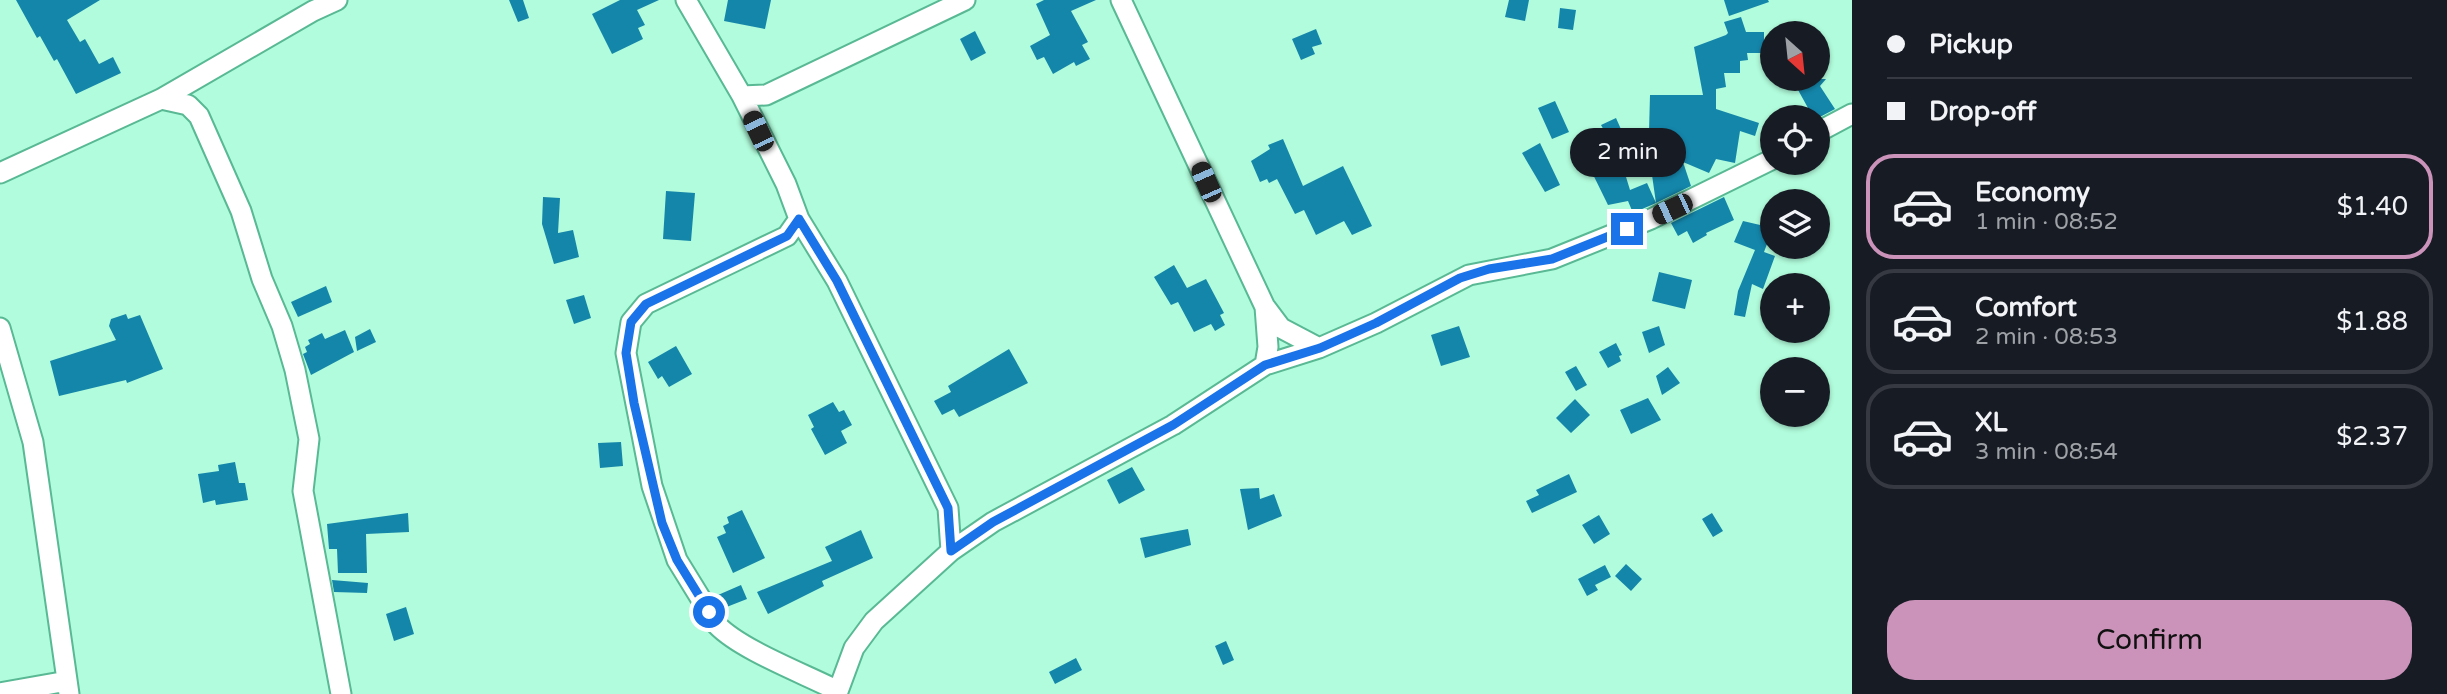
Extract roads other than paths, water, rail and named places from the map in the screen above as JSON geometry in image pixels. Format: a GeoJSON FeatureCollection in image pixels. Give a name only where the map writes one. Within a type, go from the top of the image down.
{"type":"FeatureCollection","features":[{"type":"Feature","properties":{"kind":"street"},"geometry":{"type":"LineString","coordinates":[[0,173],[161,99],[313,10],[337,0]]}},
{"type":"Feature","properties":{"kind":"street"},"geometry":{"type":"LineString","coordinates":[[686,0],[742,96],[786,184],[799,219],[837,281],[948,508],[951,551]]}},
{"type":"Feature","properties":{"kind":"street"},"geometry":{"type":"LineString","coordinates":[[742,96],[766,95],[965,0]]}},
{"type":"Feature","properties":{"kind":"street"},"geometry":{"type":"LineString","coordinates":[[1121,0],[1265,307],[1281,328],[1320,348]]}},
{"type":"Feature","properties":{"kind":"street"},"geometry":{"type":"LineString","coordinates":[[161,99],[188,105],[199,116],[241,212],[262,279],[282,326],[309,439],[303,491],[341,694]]}},
{"type":"Feature","properties":{"kind":"street"},"geometry":{"type":"LineString","coordinates":[[1830,126],[1852,114]]}},
{"type":"Feature","properties":{"kind":"street"},"geometry":{"type":"LineString","coordinates":[[799,219],[787,236],[646,304],[631,322],[626,353],[662,523],[677,560],[717,625],[725,634],[837,692],[854,648],[874,621],[951,551],[993,522],[1173,425],[1265,365],[1320,348],[1376,323],[1460,278],[1489,269],[1552,259],[1651,219],[1760,165]]}},
{"type":"Feature","properties":{"kind":"street"},"geometry":{"type":"LineString","coordinates":[[1265,307],[1268,347],[1265,365]]}},
{"type":"Feature","properties":{"kind":"street"},"geometry":{"type":"LineString","coordinates":[[0,328],[33,442],[68,687],[0,693]]}}]}
